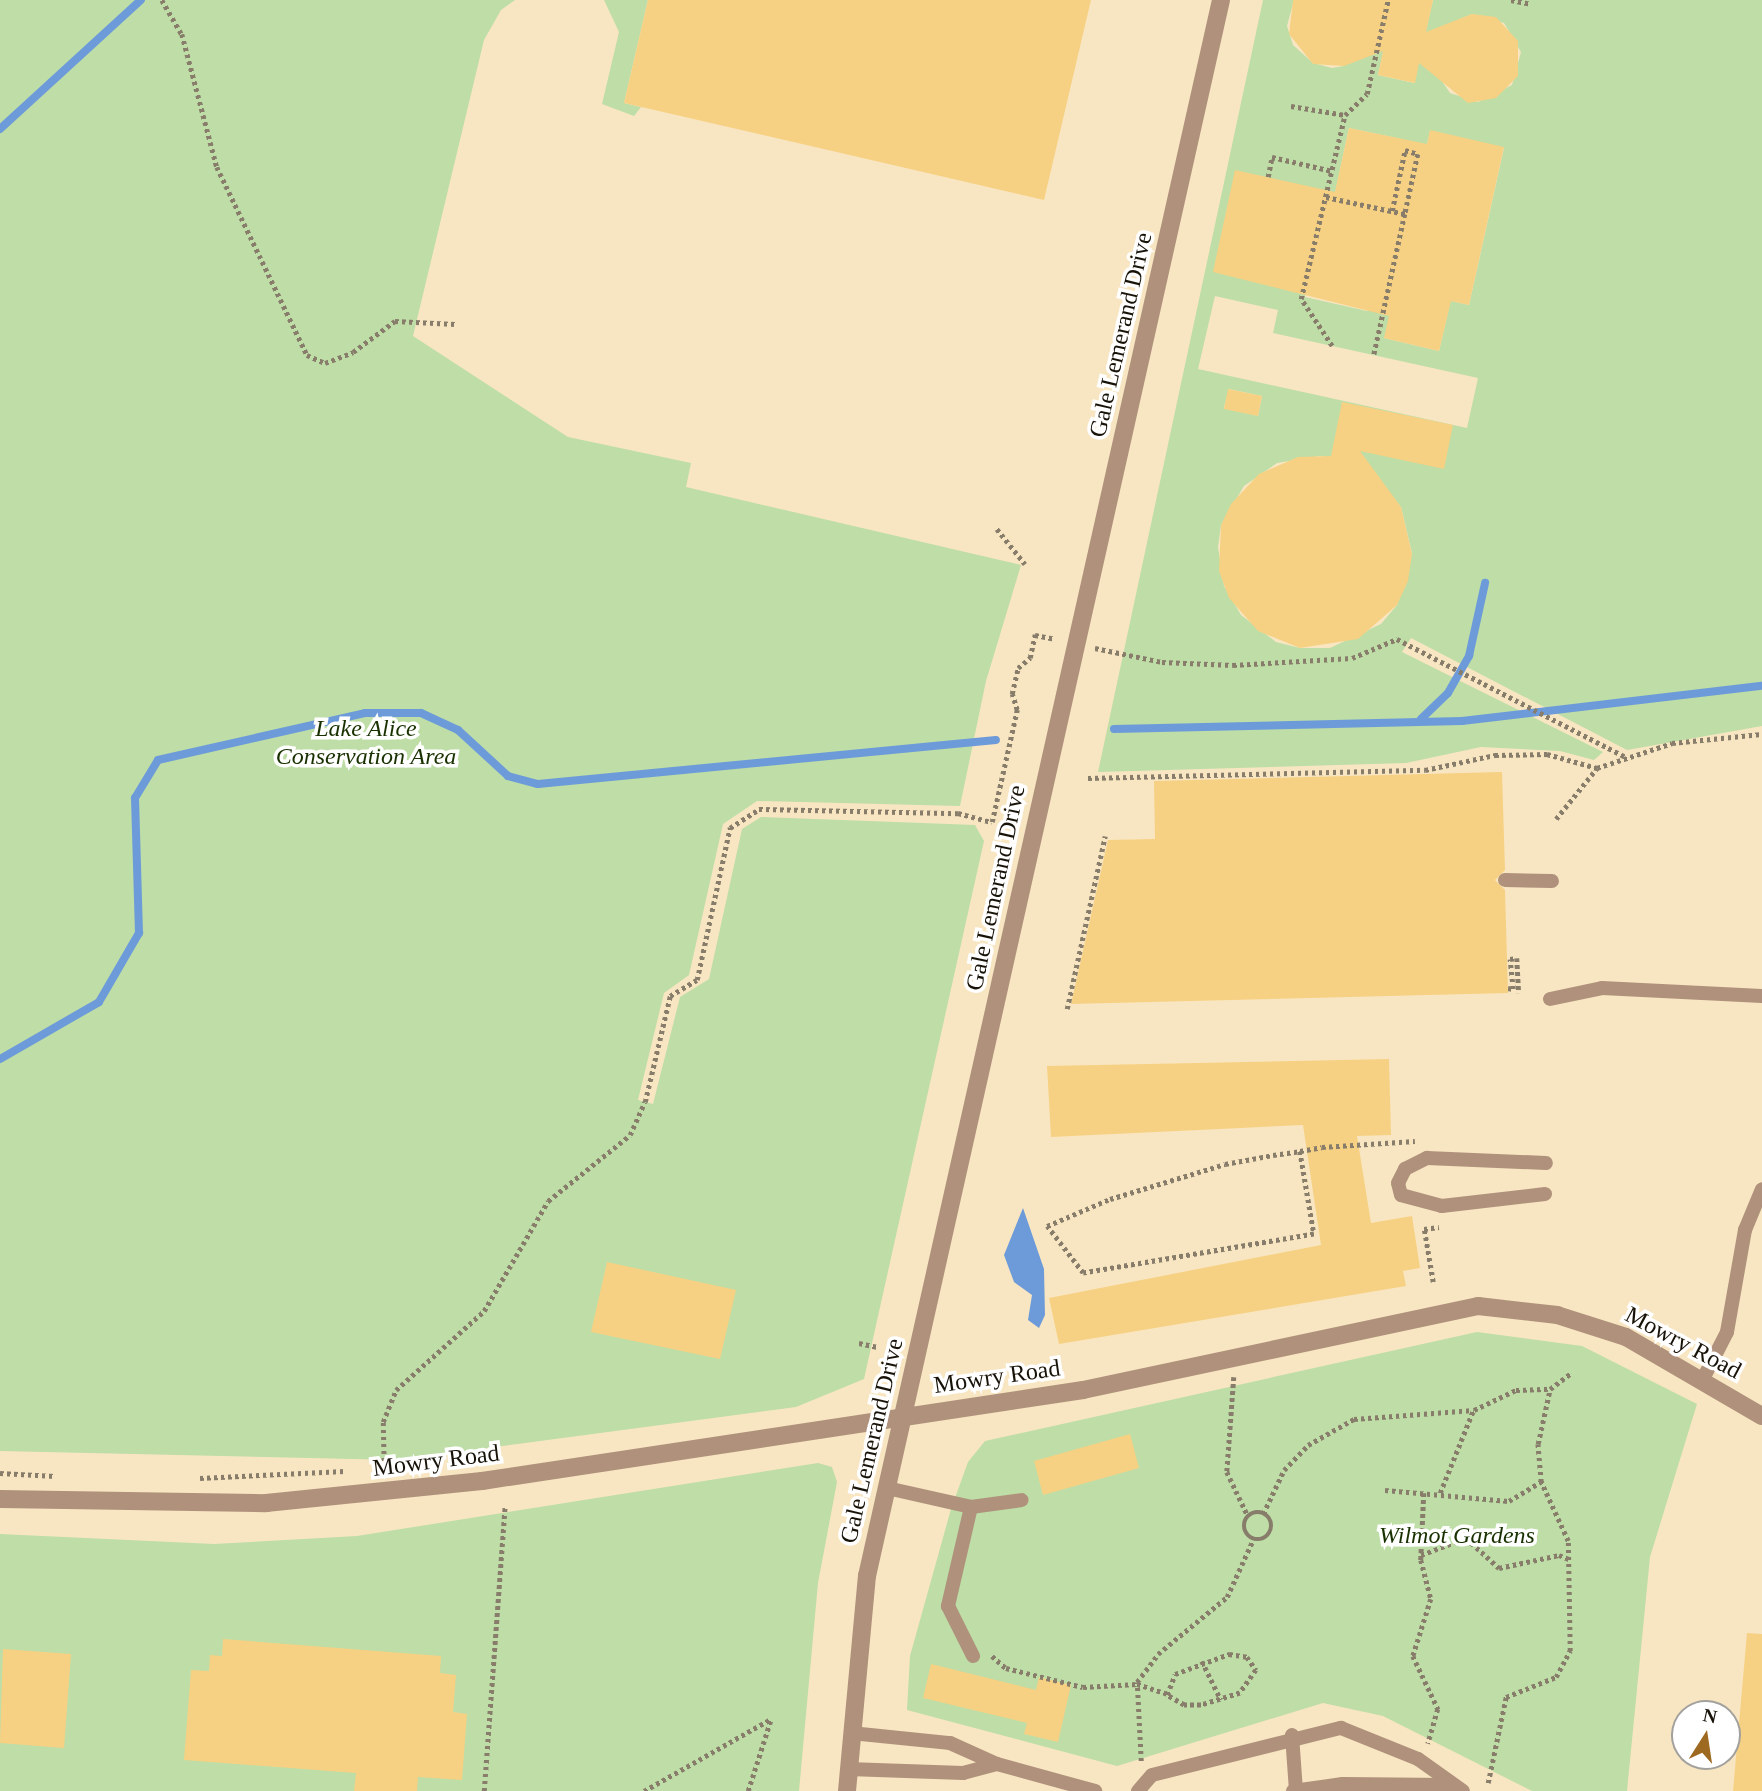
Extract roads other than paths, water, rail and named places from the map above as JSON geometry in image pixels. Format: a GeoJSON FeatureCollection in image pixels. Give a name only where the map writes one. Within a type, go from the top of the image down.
{"type":"FeatureCollection","features":[{"type":"Feature","properties":{"kind":"street","name":"Gale Lemerand Drive"},"geometry":{"type":"LineString","coordinates":[[847,1791],[867,1576],[1221,0]]}},
{"type":"Feature","properties":{"kind":"street","name":"Mowry Road"},"geometry":{"type":"LineString","coordinates":[[0,1499],[225,1505],[345,1497],[1083,1390],[1478,1306],[1591,1324],[1703,1379],[1762,1416]]}},
{"type":"Feature","properties":{"kind":"lane"},"geometry":{"type":"LineString","coordinates":[[1505,880],[1552,881]]}},
{"type":"Feature","properties":{"kind":"lane"},"geometry":{"type":"LineString","coordinates":[[1550,999],[1602,988],[1762,996]]}},
{"type":"Feature","properties":{"kind":"lane"},"geometry":{"type":"LineString","coordinates":[[1545,1194],[1442,1206],[1401,1195],[1398,1183],[1405,1169],[1427,1158],[1546,1163]]}},
{"type":"Feature","properties":{"kind":"lane"},"geometry":{"type":"LineString","coordinates":[[1703,1379],[1727,1332],[1745,1230],[1762,1189]]}},
{"type":"Feature","properties":{"kind":"lane"},"geometry":{"type":"LineString","coordinates":[[887,1488],[971,1507],[1022,1500]]}},
{"type":"Feature","properties":{"kind":"lane"},"geometry":{"type":"LineString","coordinates":[[971,1507],[948,1606],[973,1656]]}},
{"type":"Feature","properties":{"kind":"lane"},"geometry":{"type":"LineString","coordinates":[[1138,1791],[1152,1775],[1292,1735],[1341,1728],[1366,1734],[1418,1759],[1448,1785],[1463,1791]]}},
{"type":"Feature","properties":{"kind":"lane"},"geometry":{"type":"LineString","coordinates":[[851,1732],[950,1743],[997,1764],[1095,1791]]}},
{"type":"Feature","properties":{"kind":"lane"},"geometry":{"type":"LineString","coordinates":[[1292,1735],[1294,1791],[1343,1784],[1448,1785]]}},
{"type":"Feature","properties":{"kind":"lane"},"geometry":{"type":"LineString","coordinates":[[848,1769],[963,1773],[997,1764]]}},
{"type":"Feature","properties":{"kind":"water"},"geometry":{"type":"Polygon","coordinates":[[[1023,1208],[1044,1269],[1045,1315],[1039,1328],[1028,1320],[1032,1295],[1014,1282],[1004,1255],[1023,1208]]]}},
{"type":"Feature","properties":{"kind":"waterway"},"geometry":{"type":"LineString","coordinates":[[0,129],[141,0]]}},
{"type":"Feature","properties":{"kind":"waterway"},"geometry":{"type":"LineString","coordinates":[[1421,719],[1448,693],[1469,656],[1485,583]]}},
{"type":"Feature","properties":{"kind":"waterway"},"geometry":{"type":"LineString","coordinates":[[1114,729],[1462,721],[1762,686]]}},
{"type":"Feature","properties":{"kind":"waterway"},"geometry":{"type":"LineString","coordinates":[[0,1059],[99,1002],[139,933],[135,798],[158,760],[365,713],[421,713],[458,730],[508,776],[538,784],[996,740]]}},
{"type":"Feature","properties":{"kind":"park label","name":"Lake Alice Conservation Area"},"geometry":{"type":"Point","coordinates":[366,743]}},
{"type":"Feature","properties":{"kind":"park label","name":"Wilmot Gardens"},"geometry":{"type":"Point","coordinates":[1457,1536]}}]}
